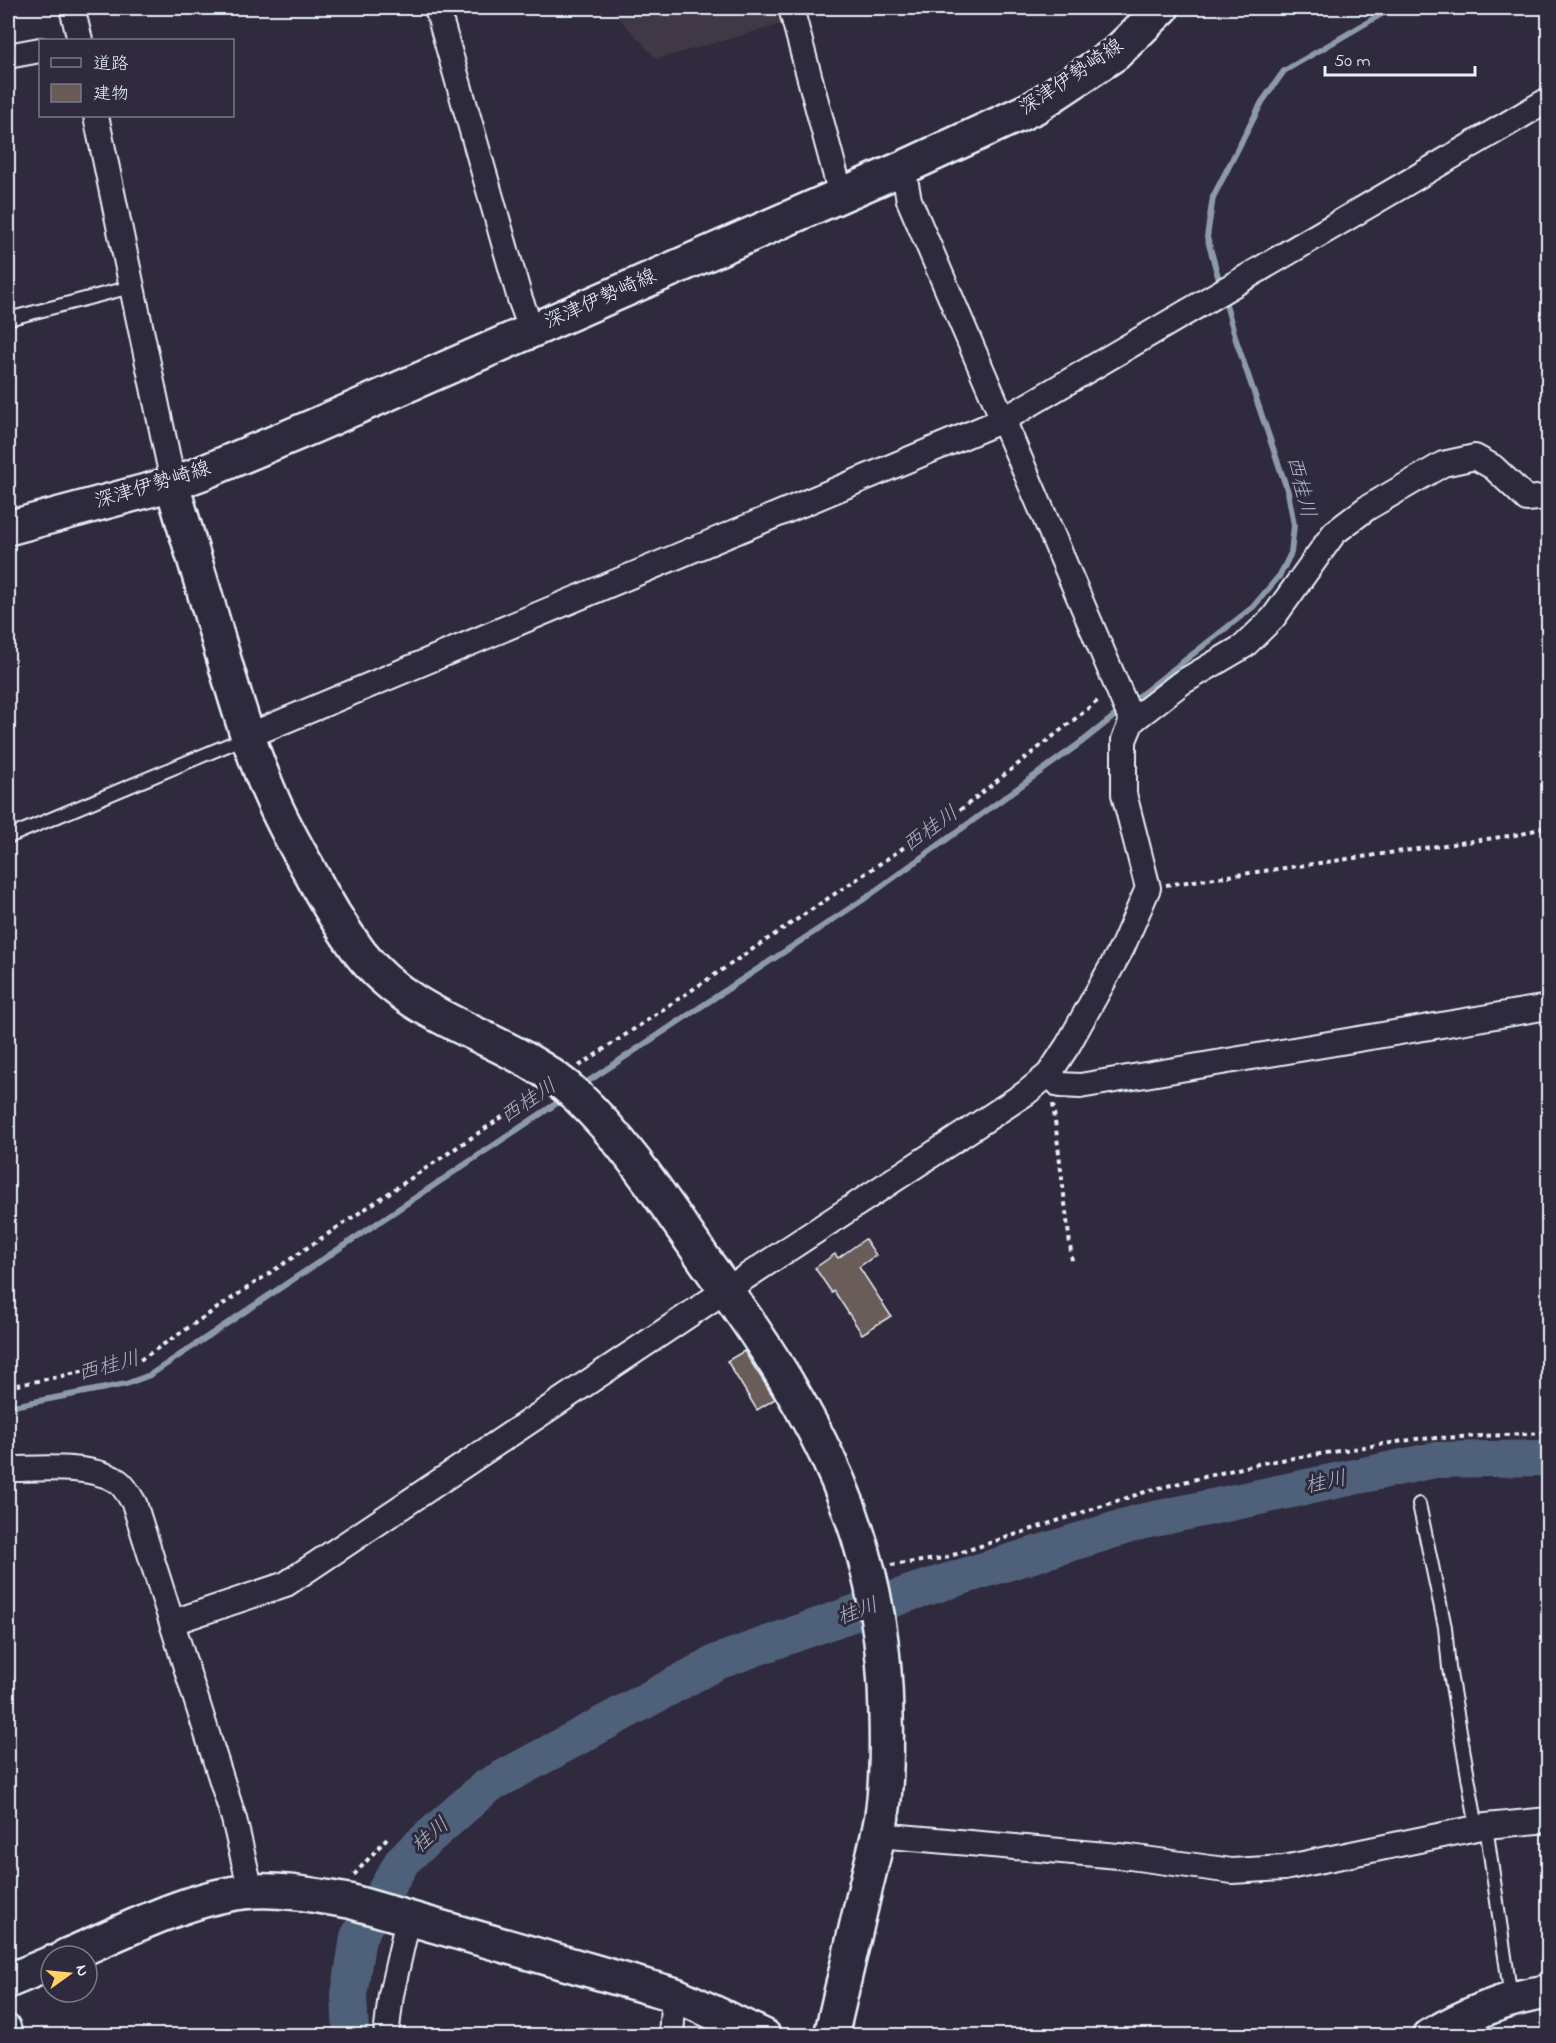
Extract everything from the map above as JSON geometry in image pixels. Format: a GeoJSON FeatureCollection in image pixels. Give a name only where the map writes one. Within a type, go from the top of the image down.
{"type":"FeatureCollection","features":[{"type":"Feature","properties":{"kind":"street"},"geometry":{"type":"LineString","coordinates":[[72,8],[80,39]]}},
{"type":"Feature","properties":{"kind":"street"},"geometry":{"type":"LineString","coordinates":[[436,8],[520,299],[532,331]]}},
{"type":"Feature","properties":{"kind":"street"},"geometry":{"type":"LineString","coordinates":[[790,8],[841,195]]}},
{"type":"Feature","properties":{"kind":"street","name":"深津伊勢崎線"},"geometry":{"type":"LineString","coordinates":[[8,528],[172,484],[314,426],[903,168],[1035,107],[1115,54],[1162,8]]}},
{"type":"Feature","properties":{"kind":"street"},"geometry":{"type":"LineString","coordinates":[[8,56],[39,50]]}},
{"type":"Feature","properties":{"kind":"street"},"geometry":{"type":"LineString","coordinates":[[248,736],[1004,420],[1548,100]]}},
{"type":"Feature","properties":{"kind":"street"},"geometry":{"type":"LineString","coordinates":[[96,117],[172,484],[248,736],[266,784],[290,835],[321,892],[362,956],[388,982],[418,1004],[523,1057],[568,1088],[622,1147],[773,1358],[825,1449],[851,1509],[871,1576],[881,1640],[887,1746],[883,1812],[831,2036]]}},
{"type":"Feature","properties":{"kind":"street"},"geometry":{"type":"LineString","coordinates":[[173,1622],[286,1584],[1026,1093],[1049,1074],[1068,1045],[1122,948],[1148,888],[1124,794],[1125,704],[909,200],[903,168]]}},
{"type":"Feature","properties":{"kind":"street"},"geometry":{"type":"LineString","coordinates":[[1125,704],[1181,683],[1244,646],[1273,618],[1334,533],[1367,508],[1443,464],[1475,457],[1493,466],[1527,499],[1548,497]]}},
{"type":"Feature","properties":{"kind":"street"},"geometry":{"type":"LineString","coordinates":[[1049,1074],[1060,1085],[1080,1086],[1548,1007]]}},
{"type":"Feature","properties":{"kind":"street"},"geometry":{"type":"LineString","coordinates":[[8,1469],[87,1471],[118,1481],[134,1503],[234,1819],[251,1891]]}},
{"type":"Feature","properties":{"kind":"street"},"geometry":{"type":"LineString","coordinates":[[878,1834],[1130,1857],[1232,1871],[1284,1868],[1481,1827],[1548,1821]]}},
{"type":"Feature","properties":{"kind":"street"},"geometry":{"type":"LineString","coordinates":[[95,1944],[207,1899],[251,1891],[308,1893],[345,1901],[676,1995],[764,2036]]}},
{"type":"Feature","properties":{"kind":"street"},"geometry":{"type":"LineString","coordinates":[[386,2036],[404,1918]]}},
{"type":"Feature","properties":{"kind":"street"},"geometry":{"type":"LineString","coordinates":[[8,1981],[39,1967]]}},
{"type":"Feature","properties":{"kind":"street"},"geometry":{"type":"LineString","coordinates":[[1436,2034],[1471,2015],[1511,2000],[1548,1992]]}},
{"type":"Feature","properties":{"kind":"street"},"geometry":{"type":"LineString","coordinates":[[671,2036],[676,1995]]}},
{"type":"Feature","properties":{"kind":"street"},"geometry":{"type":"LineString","coordinates":[[8,2027],[10,2036]]}},
{"type":"Feature","properties":{"kind":"lane"},"geometry":{"type":"LineString","coordinates":[[8,319],[131,287]]}},
{"type":"Feature","properties":{"kind":"lane"},"geometry":{"type":"LineString","coordinates":[[8,837],[248,736]]}},
{"type":"Feature","properties":{"kind":"lane"},"geometry":{"type":"LineString","coordinates":[[1419,1504],[1445,1627],[1449,1668],[1481,1827],[1511,2000]]}},
{"type":"Feature","properties":{"kind":"path"},"geometry":{"type":"LineString","coordinates":[[8,1387],[140,1360],[568,1088],[964,807],[1125,704]]}},
{"type":"Feature","properties":{"kind":"path"},"geometry":{"type":"LineString","coordinates":[[1148,888],[1522,834],[1548,826]]}},
{"type":"Feature","properties":{"kind":"path"},"geometry":{"type":"LineString","coordinates":[[1049,1074],[1072,1261]]}},
{"type":"Feature","properties":{"kind":"path"},"geometry":{"type":"LineString","coordinates":[[871,1576],[891,1565],[944,1558],[1151,1490],[1262,1463],[1416,1439],[1548,1433]]}},
{"type":"Feature","properties":{"kind":"path"},"geometry":{"type":"LineString","coordinates":[[345,1901],[350,1880],[387,1838]]}},
{"type":"Feature","properties":{"kind":"shaded area"},"geometry":{"type":"Polygon","coordinates":[[[613,8],[778,8],[782,24],[657,59],[614,13],[613,8]]]}},
{"type":"Feature","properties":{"kind":"building"},"geometry":{"type":"Polygon","coordinates":[[[865,1239],[876,1255],[859,1267],[891,1316],[862,1334],[834,1291],[832,1293],[815,1268],[835,1254],[838,1258],[865,1239]]]}},
{"type":"Feature","properties":{"kind":"building"},"geometry":{"type":"Polygon","coordinates":[[[744,1351],[775,1399],[757,1410],[727,1361],[744,1351]]]}},
{"type":"Feature","properties":{"kind":"waterway","name":"西桂川"},"geometry":{"type":"LineString","coordinates":[[1221,287],[1207,237],[1213,197],[1262,102],[1284,71],[1392,8]]}},
{"type":"Feature","properties":{"kind":"waterway","name":"西桂川"},"geometry":{"type":"LineString","coordinates":[[1129,704],[1253,607],[1280,575],[1291,553],[1294,525],[1288,492],[1236,340],[1224,297]]}},
{"type":"Feature","properties":{"kind":"waterway","name":"西桂川"},"geometry":{"type":"LineString","coordinates":[[581,1086],[864,899],[1083,741],[1122,710]]}},
{"type":"Feature","properties":{"kind":"waterway","name":"西桂川"},"geometry":{"type":"LineString","coordinates":[[8,1407],[126,1384],[150,1375],[563,1099]]}},
{"type":"Feature","properties":{"kind":"waterway","name":"桂川"},"geometry":{"type":"LineString","coordinates":[[351,2036],[349,1995],[358,1937],[403,1860],[486,1787],[717,1662],[916,1591],[1140,1522],[1435,1460],[1548,1458]]}}]}
